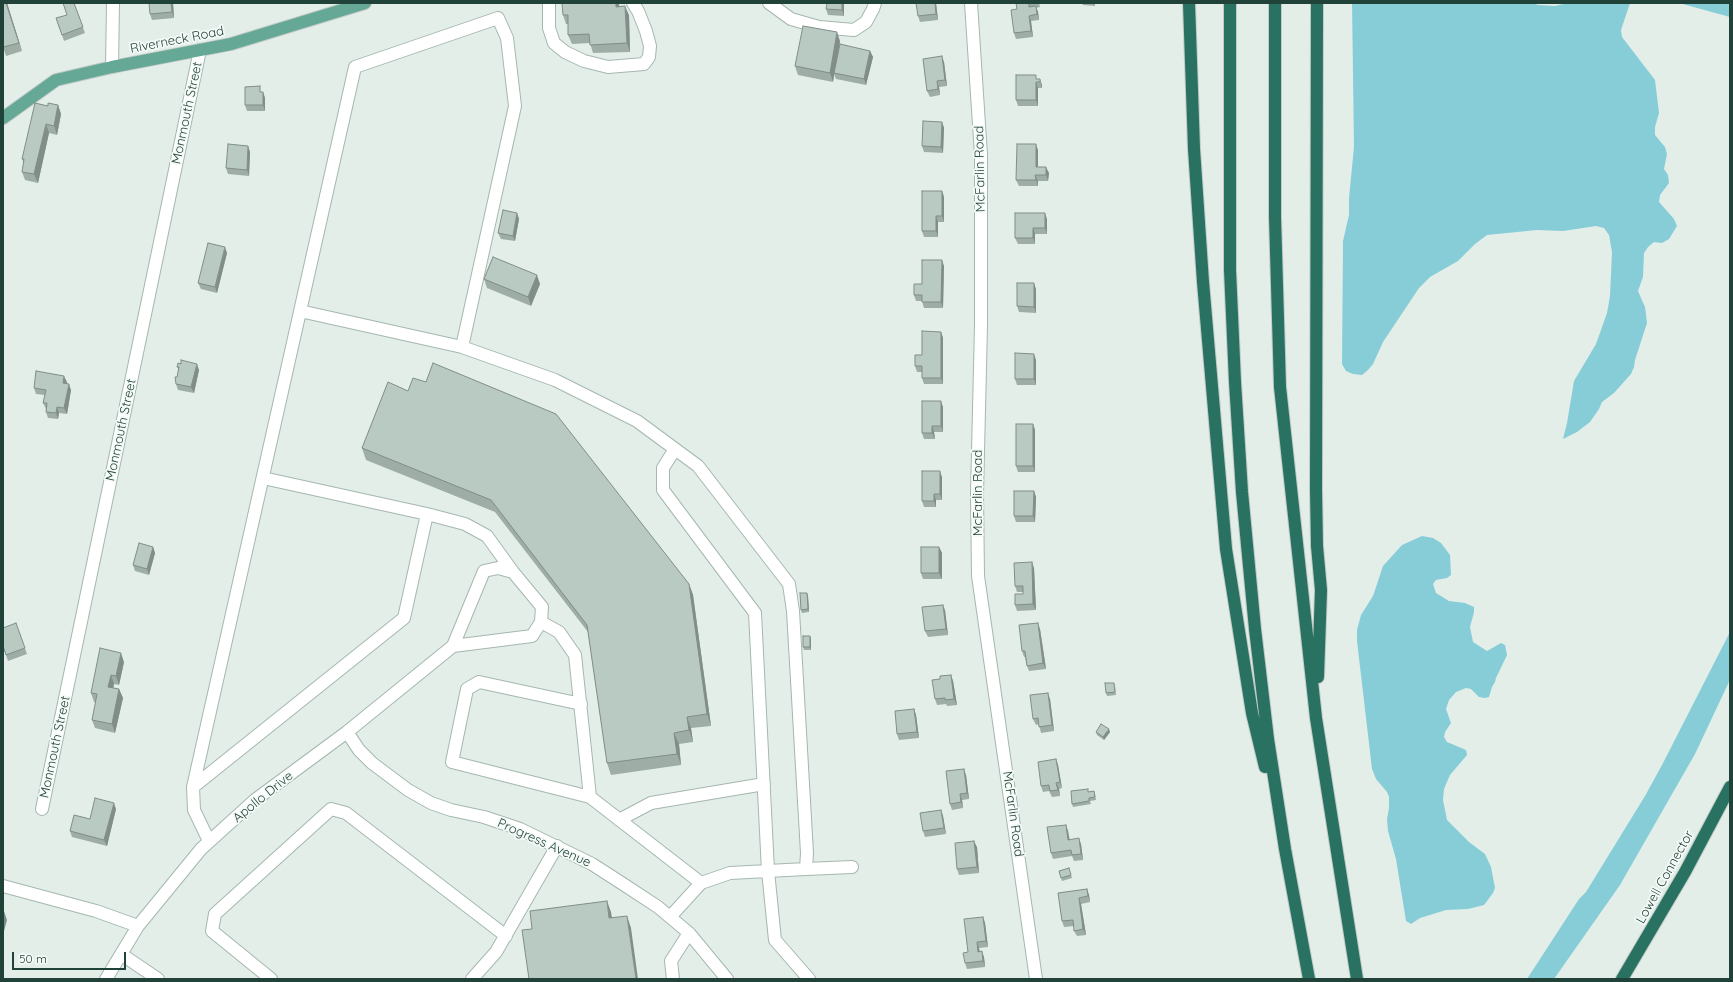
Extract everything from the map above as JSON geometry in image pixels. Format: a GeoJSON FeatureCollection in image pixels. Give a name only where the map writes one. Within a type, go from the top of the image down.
{"type":"FeatureCollection","features":[{"type":"Feature","properties":{"kind":"highway"},"geometry":{"type":"LineString","coordinates":[[1181,3],[1194,149]]}},
{"type":"Feature","properties":{"kind":"highway"},"geometry":{"type":"LineString","coordinates":[[1189,3],[1194,149],[1202,282],[1226,549],[1252,713],[1285,849]]}},
{"type":"Feature","properties":{"kind":"highway"},"geometry":{"type":"LineString","coordinates":[[1230,3],[1230,270],[1238,436],[1255,629],[1268,739],[1285,849],[1309,979]]}},
{"type":"Feature","properties":{"kind":"highway"},"geometry":{"type":"LineString","coordinates":[[1275,3],[1275,217],[1280,387],[1316,718],[1357,979]]}},
{"type":"Feature","properties":{"kind":"highway"},"geometry":{"type":"LineString","coordinates":[[1316,718],[1321,590],[1317,546],[1316,490],[1317,3]]}},
{"type":"Feature","properties":{"kind":"highway","name":"Lowell Connector"},"geometry":{"type":"LineString","coordinates":[[1622,979],[1685,872],[1730,787]]}},
{"type":"Feature","properties":{"kind":"main road","name":"Riverneck Road"},"geometry":{"type":"LineString","coordinates":[[3,118],[56,80],[112,66],[231,44],[334,8],[365,3]]}},
{"type":"Feature","properties":{"kind":"street"},"geometry":{"type":"LineString","coordinates":[[112,66],[113,3]]}},
{"type":"Feature","properties":{"kind":"street"},"geometry":{"type":"LineString","coordinates":[[549,3],[549,28],[554,43],[565,52],[584,61],[608,67],[644,64],[649,57],[650,46],[648,39],[638,11],[633,3]]}},
{"type":"Feature","properties":{"kind":"street"},"geometry":{"type":"LineString","coordinates":[[769,3],[792,19],[819,28],[854,30],[866,22],[875,3]]}},
{"type":"Feature","properties":{"kind":"street","name":"McFarlin Road"},"geometry":{"type":"LineString","coordinates":[[971,3],[981,155],[981,325],[976,494],[978,576],[1036,979]]}},
{"type":"Feature","properties":{"kind":"street"},"geometry":{"type":"LineString","coordinates":[[209,841],[194,810],[193,787],[355,67],[498,18],[507,38],[515,106],[462,346]]}},
{"type":"Feature","properties":{"kind":"street","name":"Monmouth Street"},"geometry":{"type":"LineString","coordinates":[[42,809],[200,50]]}},
{"type":"Feature","properties":{"kind":"street"},"geometry":{"type":"LineString","coordinates":[[300,311],[462,346],[554,380],[637,421],[698,466],[789,584],[794,619],[807,853],[806,869]]}},
{"type":"Feature","properties":{"kind":"street"},"geometry":{"type":"LineString","coordinates":[[675,449],[663,468],[663,490],[756,613],[768,871],[775,940],[809,979]]}},
{"type":"Feature","properties":{"kind":"street"},"geometry":{"type":"LineString","coordinates":[[263,478],[427,514],[465,524],[487,536],[513,572],[542,607],[541,622],[532,636],[453,646]]}},
{"type":"Feature","properties":{"kind":"street"},"geometry":{"type":"LineString","coordinates":[[193,787],[404,618],[427,514]]}},
{"type":"Feature","properties":{"kind":"street","name":"Apollo Drive"},"geometry":{"type":"LineString","coordinates":[[106,979],[138,926],[209,841],[255,800],[347,732],[453,646],[484,571],[498,568],[513,572]]}},
{"type":"Feature","properties":{"kind":"street"},"geometry":{"type":"LineString","coordinates":[[541,622],[559,632],[574,655],[581,704],[590,797]]}},
{"type":"Feature","properties":{"kind":"street"},"geometry":{"type":"LineString","coordinates":[[581,704],[478,682],[467,689],[452,762],[590,797],[701,883]]}},
{"type":"Feature","properties":{"kind":"street","name":"Progress Avenue"},"geometry":{"type":"LineString","coordinates":[[347,732],[372,763],[408,790],[431,803],[451,810],[484,817],[520,829],[592,864],[658,907],[689,933],[727,979]]}},
{"type":"Feature","properties":{"kind":"street"},"geometry":{"type":"LineString","coordinates":[[619,820],[651,803],[764,784]]}},
{"type":"Feature","properties":{"kind":"street"},"geometry":{"type":"LineString","coordinates":[[271,979],[212,931],[214,914],[331,809],[346,813],[506,936]]}},
{"type":"Feature","properties":{"kind":"street"},"geometry":{"type":"LineString","coordinates":[[472,979],[496,952],[557,846]]}},
{"type":"Feature","properties":{"kind":"street"},"geometry":{"type":"LineString","coordinates":[[670,918],[701,883],[730,873],[852,867]]}},
{"type":"Feature","properties":{"kind":"street"},"geometry":{"type":"LineString","coordinates":[[3,886],[96,911],[138,926]]}},
{"type":"Feature","properties":{"kind":"street"},"geometry":{"type":"LineString","coordinates":[[673,979],[671,961],[689,933]]}},
{"type":"Feature","properties":{"kind":"street"},"geometry":{"type":"LineString","coordinates":[[122,954],[158,979]]}},
{"type":"Feature","properties":{"kind":"water"},"geometry":{"type":"Polygon","coordinates":[[[1352,3],[1533,3],[1538,5],[1555,6],[1568,3],[1630,3],[1621,30],[1622,37],[1655,80],[1659,113],[1655,127],[1655,135],[1665,147],[1667,154],[1664,169],[1668,175],[1669,183],[1660,195],[1659,202],[1674,219],[1677,226],[1669,239],[1662,243],[1654,242],[1644,253],[1643,277],[1638,291],[1645,307],[1647,323],[1631,374],[1614,393],[1602,402],[1590,422],[1577,432],[1563,439],[1574,381],[1596,344],[1607,313],[1610,296],[1612,252],[1609,235],[1604,228],[1596,226],[1563,231],[1537,230],[1487,235],[1475,244],[1458,261],[1430,277],[1419,288],[1383,342],[1373,364],[1368,370],[1362,375],[1353,374],[1346,371],[1342,364],[1343,241],[1349,215],[1349,198],[1354,147],[1352,3]]]}},
{"type":"Feature","properties":{"kind":"water"},"geometry":{"type":"Polygon","coordinates":[[[1679,3],[1730,3],[1730,17],[1679,3]]]}},
{"type":"Feature","properties":{"kind":"water"},"geometry":{"type":"Polygon","coordinates":[[[1422,536],[1433,538],[1441,543],[1450,555],[1451,575],[1447,578],[1436,580],[1433,584],[1436,593],[1449,601],[1465,603],[1474,607],[1470,627],[1473,642],[1487,651],[1501,643],[1505,645],[1507,655],[1489,697],[1479,697],[1471,689],[1466,688],[1456,692],[1449,700],[1446,709],[1451,723],[1445,732],[1444,737],[1447,742],[1466,750],[1467,755],[1450,775],[1444,789],[1443,800],[1447,820],[1469,842],[1485,854],[1491,867],[1495,888],[1484,905],[1468,909],[1446,910],[1420,918],[1411,924],[1406,921],[1396,859],[1388,831],[1387,819],[1389,797],[1387,792],[1376,779],[1372,769],[1357,630],[1361,615],[1373,596],[1383,566],[1402,545],[1422,536]]]}},
{"type":"Feature","properties":{"kind":"water"},"geometry":{"type":"Polygon","coordinates":[[[1730,632],[1730,678],[1728,684],[1695,754],[1620,885],[1554,979],[1527,979],[1579,899],[1586,892],[1645,796],[1730,632]]]}},
{"type":"Feature","properties":{"kind":"building"},"geometry":{"type":"Polygon","coordinates":[[[3,3],[6,3],[19,43],[3,47],[3,3]]]}},
{"type":"Feature","properties":{"kind":"building"},"geometry":{"type":"Polygon","coordinates":[[[63,3],[74,3],[83,27],[62,35],[56,18],[67,15],[63,3]]]}},
{"type":"Feature","properties":{"kind":"building"},"geometry":{"type":"Polygon","coordinates":[[[149,3],[171,3],[172,12],[150,14],[149,3]]]}},
{"type":"Feature","properties":{"kind":"building"},"geometry":{"type":"Polygon","coordinates":[[[562,3],[616,3],[616,7],[625,6],[627,43],[590,45],[589,34],[568,35],[568,15],[563,15],[562,3]]]}},
{"type":"Feature","properties":{"kind":"building"},"geometry":{"type":"Polygon","coordinates":[[[827,3],[842,3],[842,10],[826,9],[827,3]]]}},
{"type":"Feature","properties":{"kind":"building"},"geometry":{"type":"Polygon","coordinates":[[[916,3],[935,3],[936,14],[918,16],[916,3]]]}},
{"type":"Feature","properties":{"kind":"building"},"geometry":{"type":"Polygon","coordinates":[[[1016,3],[1029,3],[1029,7],[1036,6],[1037,14],[1029,16],[1031,31],[1014,33],[1011,10],[1017,9],[1016,3]]]}},
{"type":"Feature","properties":{"kind":"building"},"geometry":{"type":"Polygon","coordinates":[[[803,26],[837,32],[830,73],[795,66],[803,26]]]}},
{"type":"Feature","properties":{"kind":"building"},"geometry":{"type":"Polygon","coordinates":[[[840,44],[870,51],[864,79],[834,73],[840,44]]]}},
{"type":"Feature","properties":{"kind":"building"},"geometry":{"type":"Polygon","coordinates":[[[942,56],[945,80],[937,81],[938,89],[927,91],[923,59],[942,56]]]}},
{"type":"Feature","properties":{"kind":"building"},"geometry":{"type":"Polygon","coordinates":[[[1016,75],[1036,75],[1036,79],[1040,79],[1040,82],[1036,82],[1036,100],[1016,100],[1016,75]]]}},
{"type":"Feature","properties":{"kind":"building"},"geometry":{"type":"Polygon","coordinates":[[[260,86],[260,92],[263,92],[263,105],[245,105],[245,87],[260,86]]]}},
{"type":"Feature","properties":{"kind":"building"},"geometry":{"type":"Polygon","coordinates":[[[35,103],[48,106],[48,103],[58,105],[54,126],[46,124],[34,174],[22,172],[24,159],[22,159],[35,103]]]}},
{"type":"Feature","properties":{"kind":"building"},"geometry":{"type":"Polygon","coordinates":[[[923,121],[942,122],[941,147],[922,146],[923,121]]]}},
{"type":"Feature","properties":{"kind":"building"},"geometry":{"type":"Polygon","coordinates":[[[228,144],[248,146],[247,170],[226,168],[228,144]]]}},
{"type":"Feature","properties":{"kind":"building"},"geometry":{"type":"Polygon","coordinates":[[[1017,144],[1036,144],[1036,167],[1046,167],[1046,175],[1035,175],[1036,180],[1016,180],[1017,144]]]}},
{"type":"Feature","properties":{"kind":"building"},"geometry":{"type":"Polygon","coordinates":[[[922,191],[942,191],[942,216],[936,216],[936,231],[922,231],[922,191]]]}},
{"type":"Feature","properties":{"kind":"building"},"geometry":{"type":"Polygon","coordinates":[[[503,210],[517,213],[513,236],[498,233],[503,210]]]}},
{"type":"Feature","properties":{"kind":"building"},"geometry":{"type":"Polygon","coordinates":[[[1015,213],[1045,213],[1045,228],[1033,228],[1033,238],[1015,238],[1015,213]]]}},
{"type":"Feature","properties":{"kind":"building"},"geometry":{"type":"Polygon","coordinates":[[[208,243],[225,247],[215,287],[198,283],[208,243]]]}},
{"type":"Feature","properties":{"kind":"building"},"geometry":{"type":"Polygon","coordinates":[[[493,257],[537,275],[528,297],[484,279],[493,257]]]}},
{"type":"Feature","properties":{"kind":"building"},"geometry":{"type":"Polygon","coordinates":[[[922,260],[942,260],[941,302],[922,302],[922,295],[914,295],[914,284],[922,284],[922,260]]]}},
{"type":"Feature","properties":{"kind":"building"},"geometry":{"type":"Polygon","coordinates":[[[1017,283],[1034,283],[1034,307],[1017,306],[1017,283]]]}},
{"type":"Feature","properties":{"kind":"building"},"geometry":{"type":"Polygon","coordinates":[[[922,331],[941,332],[941,378],[922,378],[922,366],[915,366],[915,355],[922,355],[922,331]]]}},
{"type":"Feature","properties":{"kind":"building"},"geometry":{"type":"Polygon","coordinates":[[[1015,353],[1034,354],[1034,379],[1015,379],[1015,353]]]}},
{"type":"Feature","properties":{"kind":"building"},"geometry":{"type":"Polygon","coordinates":[[[181,360],[197,364],[191,387],[176,384],[175,377],[177,377],[179,367],[177,367],[178,363],[181,364],[181,360]]]}},
{"type":"Feature","properties":{"kind":"building"},"geometry":{"type":"Polygon","coordinates":[[[433,363],[556,414],[689,584],[707,714],[687,717],[689,730],[674,733],[677,754],[607,763],[587,625],[491,500],[362,448],[388,382],[408,391],[413,378],[426,382],[433,363]]]}},
{"type":"Feature","properties":{"kind":"building"},"geometry":{"type":"Polygon","coordinates":[[[36,371],[64,376],[63,383],[69,384],[64,408],[57,407],[56,413],[46,412],[47,403],[43,403],[46,390],[34,388],[36,371]]]}},
{"type":"Feature","properties":{"kind":"building"},"geometry":{"type":"Polygon","coordinates":[[[922,401],[941,401],[941,426],[932,426],[932,433],[922,433],[922,401]]]}},
{"type":"Feature","properties":{"kind":"building"},"geometry":{"type":"Polygon","coordinates":[[[1016,424],[1033,424],[1033,466],[1016,466],[1016,424]]]}},
{"type":"Feature","properties":{"kind":"building"},"geometry":{"type":"Polygon","coordinates":[[[922,471],[940,471],[940,494],[934,494],[934,501],[922,501],[922,471]]]}},
{"type":"Feature","properties":{"kind":"building"},"geometry":{"type":"Polygon","coordinates":[[[1014,491],[1034,491],[1033,516],[1014,516],[1014,491]]]}},
{"type":"Feature","properties":{"kind":"building"},"geometry":{"type":"Polygon","coordinates":[[[139,543],[153,547],[147,569],[133,565],[139,543]]]}},
{"type":"Feature","properties":{"kind":"building"},"geometry":{"type":"Polygon","coordinates":[[[921,547],[939,547],[939,573],[921,573],[921,547]]]}},
{"type":"Feature","properties":{"kind":"building"},"geometry":{"type":"Polygon","coordinates":[[[1032,562],[1033,604],[1015,605],[1015,594],[1023,594],[1023,586],[1015,586],[1014,563],[1032,562]]]}},
{"type":"Feature","properties":{"kind":"building"},"geometry":{"type":"Polygon","coordinates":[[[800,593],[807,593],[808,609],[801,610],[800,593]]]}},
{"type":"Feature","properties":{"kind":"building"},"geometry":{"type":"Polygon","coordinates":[[[943,605],[946,629],[925,631],[922,607],[943,605]]]}},
{"type":"Feature","properties":{"kind":"building"},"geometry":{"type":"Polygon","coordinates":[[[16,623],[25,648],[6,655],[3,646],[3,628],[16,623]]]}},
{"type":"Feature","properties":{"kind":"building"},"geometry":{"type":"Polygon","coordinates":[[[1038,623],[1043,663],[1027,666],[1025,651],[1022,651],[1019,625],[1038,623]]]}},
{"type":"Feature","properties":{"kind":"building"},"geometry":{"type":"Polygon","coordinates":[[[803,636],[810,636],[810,647],[803,647],[803,636]]]}},
{"type":"Feature","properties":{"kind":"building"},"geometry":{"type":"Polygon","coordinates":[[[100,648],[121,653],[116,676],[111,675],[108,687],[119,689],[112,724],[92,720],[97,694],[91,693],[100,648]]]}},
{"type":"Feature","properties":{"kind":"building"},"geometry":{"type":"Polygon","coordinates":[[[951,675],[954,699],[935,699],[932,680],[940,679],[940,676],[951,675]]]}},
{"type":"Feature","properties":{"kind":"building"},"geometry":{"type":"Polygon","coordinates":[[[1105,683],[1114,683],[1115,692],[1106,693],[1105,683]]]}},
{"type":"Feature","properties":{"kind":"building"},"geometry":{"type":"Polygon","coordinates":[[[1048,693],[1052,725],[1039,727],[1038,718],[1033,719],[1030,695],[1048,693]]]}},
{"type":"Feature","properties":{"kind":"building"},"geometry":{"type":"Polygon","coordinates":[[[914,709],[917,732],[897,734],[895,711],[914,709]]]}},
{"type":"Feature","properties":{"kind":"building"},"geometry":{"type":"Polygon","coordinates":[[[1101,724],[1109,729],[1103,737],[1096,732],[1101,724]]]}},
{"type":"Feature","properties":{"kind":"building"},"geometry":{"type":"Polygon","coordinates":[[[1056,759],[1060,782],[1056,783],[1058,790],[1050,791],[1049,785],[1041,786],[1038,762],[1056,759]]]}},
{"type":"Feature","properties":{"kind":"building"},"geometry":{"type":"Polygon","coordinates":[[[964,769],[967,793],[960,794],[961,802],[950,804],[946,771],[964,769]]]}},
{"type":"Feature","properties":{"kind":"building"},"geometry":{"type":"Polygon","coordinates":[[[1088,789],[1088,792],[1094,791],[1095,797],[1089,798],[1089,801],[1072,804],[1071,791],[1088,789]]]}},
{"type":"Feature","properties":{"kind":"building"},"geometry":{"type":"Polygon","coordinates":[[[95,798],[114,803],[104,840],[70,831],[74,815],[90,819],[95,798]]]}},
{"type":"Feature","properties":{"kind":"building"},"geometry":{"type":"Polygon","coordinates":[[[941,810],[944,828],[923,831],[920,813],[941,810]]]}},
{"type":"Feature","properties":{"kind":"building"},"geometry":{"type":"Polygon","coordinates":[[[1066,825],[1068,840],[1079,838],[1081,854],[1072,855],[1071,850],[1051,853],[1047,827],[1066,825]]]}},
{"type":"Feature","properties":{"kind":"building"},"geometry":{"type":"Polygon","coordinates":[[[974,841],[977,867],[957,869],[955,843],[974,841]]]}},
{"type":"Feature","properties":{"kind":"building"},"geometry":{"type":"Polygon","coordinates":[[[1069,868],[1071,875],[1061,878],[1059,871],[1069,868]]]}},
{"type":"Feature","properties":{"kind":"building"},"geometry":{"type":"Polygon","coordinates":[[[1087,889],[1088,896],[1079,898],[1083,929],[1074,931],[1073,920],[1062,921],[1058,893],[1087,889]]]}},
{"type":"Feature","properties":{"kind":"building"},"geometry":{"type":"Polygon","coordinates":[[[607,901],[609,918],[627,916],[636,979],[529,979],[522,930],[532,929],[530,911],[607,901]]]}},
{"type":"Feature","properties":{"kind":"building"},"geometry":{"type":"Polygon","coordinates":[[[983,917],[986,941],[977,942],[978,952],[982,951],[983,961],[965,963],[963,953],[968,952],[964,919],[983,917]]]}}]}
